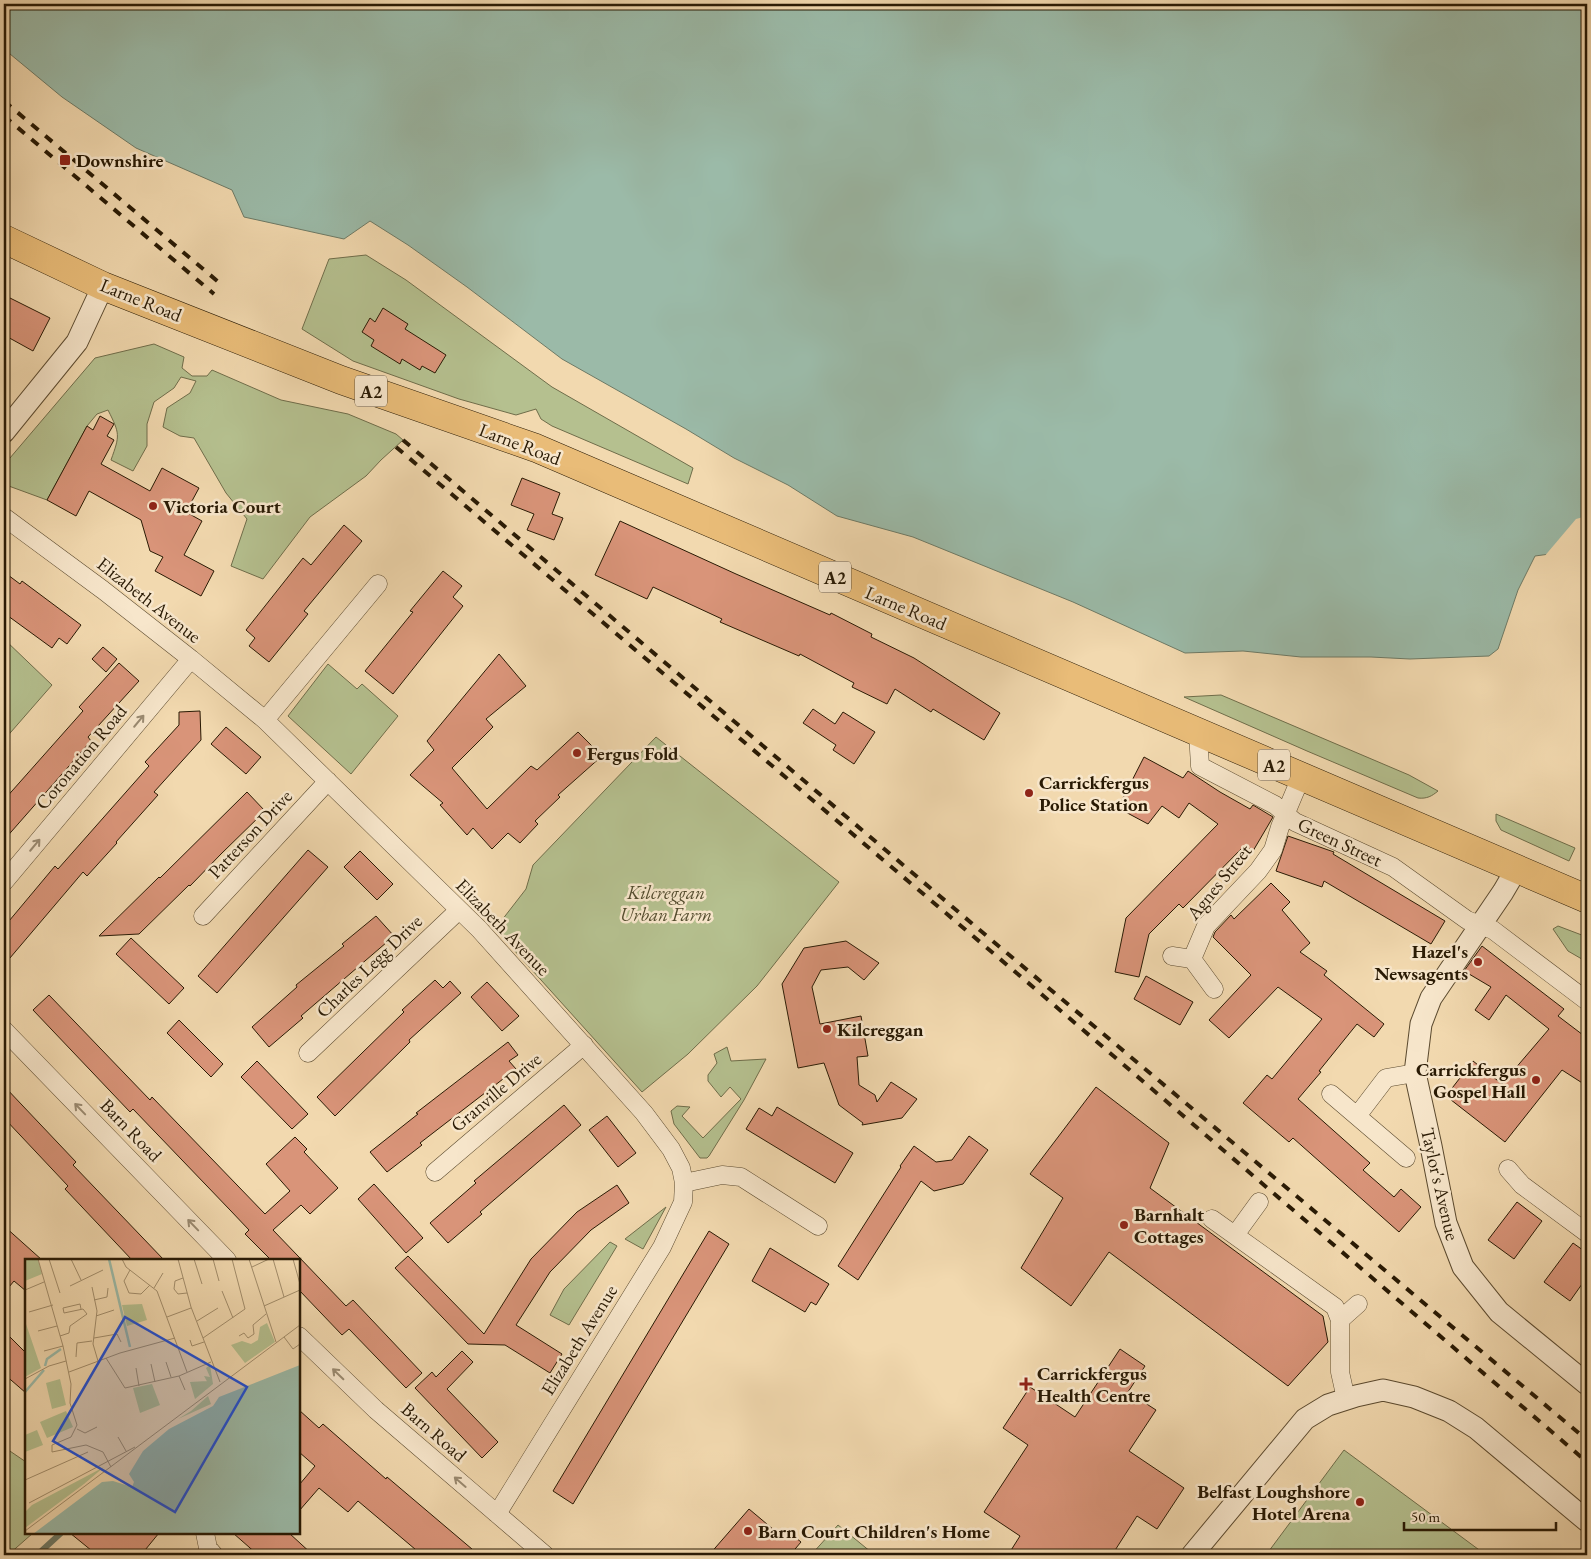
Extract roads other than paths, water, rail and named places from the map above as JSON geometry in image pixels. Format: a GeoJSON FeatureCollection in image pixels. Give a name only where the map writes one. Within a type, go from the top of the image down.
{"type":"FeatureCollection","features":[{"type":"Feature","properties":{"kind":"main road","name":"Larne Road"},"geometry":{"type":"LineString","coordinates":[[4,239],[103,286],[341,380],[536,448],[1031,662],[1198,732]]}},
{"type":"Feature","properties":{"kind":"main road","name":"A2"},"geometry":{"type":"LineString","coordinates":[[1198,732],[1587,899]]}},
{"type":"Feature","properties":{"kind":"street"},"geometry":{"type":"LineString","coordinates":[[4,432],[77,342],[103,286]]}},
{"type":"Feature","properties":{"kind":"street","name":"Elizabeth Avenue"},"geometry":{"type":"LineString","coordinates":[[4,517],[103,590],[191,659],[265,720],[328,780],[479,929],[644,1113],[671,1150],[681,1168],[684,1184],[683,1202],[662,1247],[497,1514]]}},
{"type":"Feature","properties":{"kind":"street"},"geometry":{"type":"LineString","coordinates":[[265,720],[378,584]]}},
{"type":"Feature","properties":{"kind":"street","name":"Coronation Road"},"geometry":{"type":"LineString","coordinates":[[4,882],[191,659]]}},
{"type":"Feature","properties":{"kind":"street","name":"Green Street"},"geometry":{"type":"LineString","coordinates":[[1198,732],[1200,766],[1275,805],[1294,822],[1393,867],[1467,920],[1493,930],[1587,1001]]}},
{"type":"Feature","properties":{"kind":"street","name":"Agnes Street"},"geometry":{"type":"LineString","coordinates":[[1192,959],[1206,926],[1258,871],[1272,850],[1301,777]]}},
{"type":"Feature","properties":{"kind":"street","name":"Patterson Drive"},"geometry":{"type":"LineString","coordinates":[[202,916],[328,780]]}},
{"type":"Feature","properties":{"kind":"street","name":"Taylor's Avenue"},"geometry":{"type":"LineString","coordinates":[[1517,868],[1503,892],[1431,998],[1421,1024],[1415,1073],[1446,1223],[1463,1267],[1499,1312],[1587,1384]]}},
{"type":"Feature","properties":{"kind":"street","name":"Charles Legg Drive"},"geometry":{"type":"LineString","coordinates":[[308,1053],[459,910]]}},
{"type":"Feature","properties":{"kind":"street"},"geometry":{"type":"LineString","coordinates":[[1172,956],[1192,959],[1214,989]]}},
{"type":"Feature","properties":{"kind":"street","name":"Barn Road"},"geometry":{"type":"LineString","coordinates":[[4,1030],[226,1259]]}},
{"type":"Feature","properties":{"kind":"street","name":"Granville Drive"},"geometry":{"type":"LineString","coordinates":[[435,1172],[584,1045]]}},
{"type":"Feature","properties":{"kind":"street"},"geometry":{"type":"LineString","coordinates":[[1358,1116],[1386,1078],[1415,1073]]}},
{"type":"Feature","properties":{"kind":"street"},"geometry":{"type":"LineString","coordinates":[[1331,1094],[1406,1158]]}},
{"type":"Feature","properties":{"kind":"street"},"geometry":{"type":"LineString","coordinates":[[1508,1170],[1522,1185],[1587,1233]]}},
{"type":"Feature","properties":{"kind":"street"},"geometry":{"type":"LineString","coordinates":[[684,1184],[722,1175],[742,1177],[818,1226]]}},
{"type":"Feature","properties":{"kind":"street"},"geometry":{"type":"LineString","coordinates":[[1235,1235],[1259,1202]]}},
{"type":"Feature","properties":{"kind":"street"},"geometry":{"type":"LineString","coordinates":[[1212,1218],[1335,1307],[1340,1320],[1340,1372],[1346,1399]]}},
{"type":"Feature","properties":{"kind":"street"},"geometry":{"type":"LineString","coordinates":[[1340,1320],[1358,1304]]}},
{"type":"Feature","properties":{"kind":"street","name":"Barn Road"},"geometry":{"type":"LineString","coordinates":[[300,1337],[376,1410],[545,1555]]}},
{"type":"Feature","properties":{"kind":"street"},"geometry":{"type":"LineString","coordinates":[[1192,1555],[1305,1419],[1328,1405],[1384,1390],[1414,1397],[1450,1411],[1476,1428],[1587,1521]]}},
{"type":"Feature","properties":{"kind":"waterway"},"geometry":{"type":"LineString","coordinates":[[37,1555],[60,1534]]}},
{"type":"Feature","properties":{"kind":"railway"},"geometry":{"type":"LineString","coordinates":[[4,101],[222,285]]}},
{"type":"Feature","properties":{"kind":"railway"},"geometry":{"type":"LineString","coordinates":[[4,116],[214,294]]}},
{"type":"Feature","properties":{"kind":"railway"},"geometry":{"type":"LineString","coordinates":[[403,440],[995,943],[1587,1440]]}},
{"type":"Feature","properties":{"kind":"railway"},"geometry":{"type":"LineString","coordinates":[[396,447],[1026,981],[1587,1462]]}},
{"type":"Feature","properties":{"kind":"place","name":"Downshire"},"geometry":{"type":"Point","coordinates":[65,160]}},
{"type":"Feature","properties":{"kind":"place","name":"Victoria Court"},"geometry":{"type":"Point","coordinates":[153,506]}},
{"type":"Feature","properties":{"kind":"place","name":"Fergus Fold"},"geometry":{"type":"Point","coordinates":[577,753]}},
{"type":"Feature","properties":{"kind":"place","name":"Carrickfergus Police Station"},"geometry":{"type":"Point","coordinates":[1029,793]}},
{"type":"Feature","properties":{"kind":"place","name":"Hazel's Newsagents"},"geometry":{"type":"Point","coordinates":[1478,962]}},
{"type":"Feature","properties":{"kind":"place","name":"Kilcreggan"},"geometry":{"type":"Point","coordinates":[827,1029]}},
{"type":"Feature","properties":{"kind":"place","name":"Carrickfergus Gospel Hall"},"geometry":{"type":"Point","coordinates":[1536,1080]}},
{"type":"Feature","properties":{"kind":"place","name":"Barnhalt Cottages"},"geometry":{"type":"Point","coordinates":[1124,1225]}},
{"type":"Feature","properties":{"kind":"place","name":"Carrickfergus Health Centre"},"geometry":{"type":"Point","coordinates":[1026,1384]}},
{"type":"Feature","properties":{"kind":"place","name":"Belfast Loughshore Hotel Arena"},"geometry":{"type":"Point","coordinates":[1360,1502]}},
{"type":"Feature","properties":{"kind":"place","name":"Barn Court Children's Home"},"geometry":{"type":"Point","coordinates":[748,1531]}},
{"type":"Feature","properties":{"kind":"park label","name":"Kilcreggan Urban Farm"},"geometry":{"type":"Point","coordinates":[666,903]}}]}
